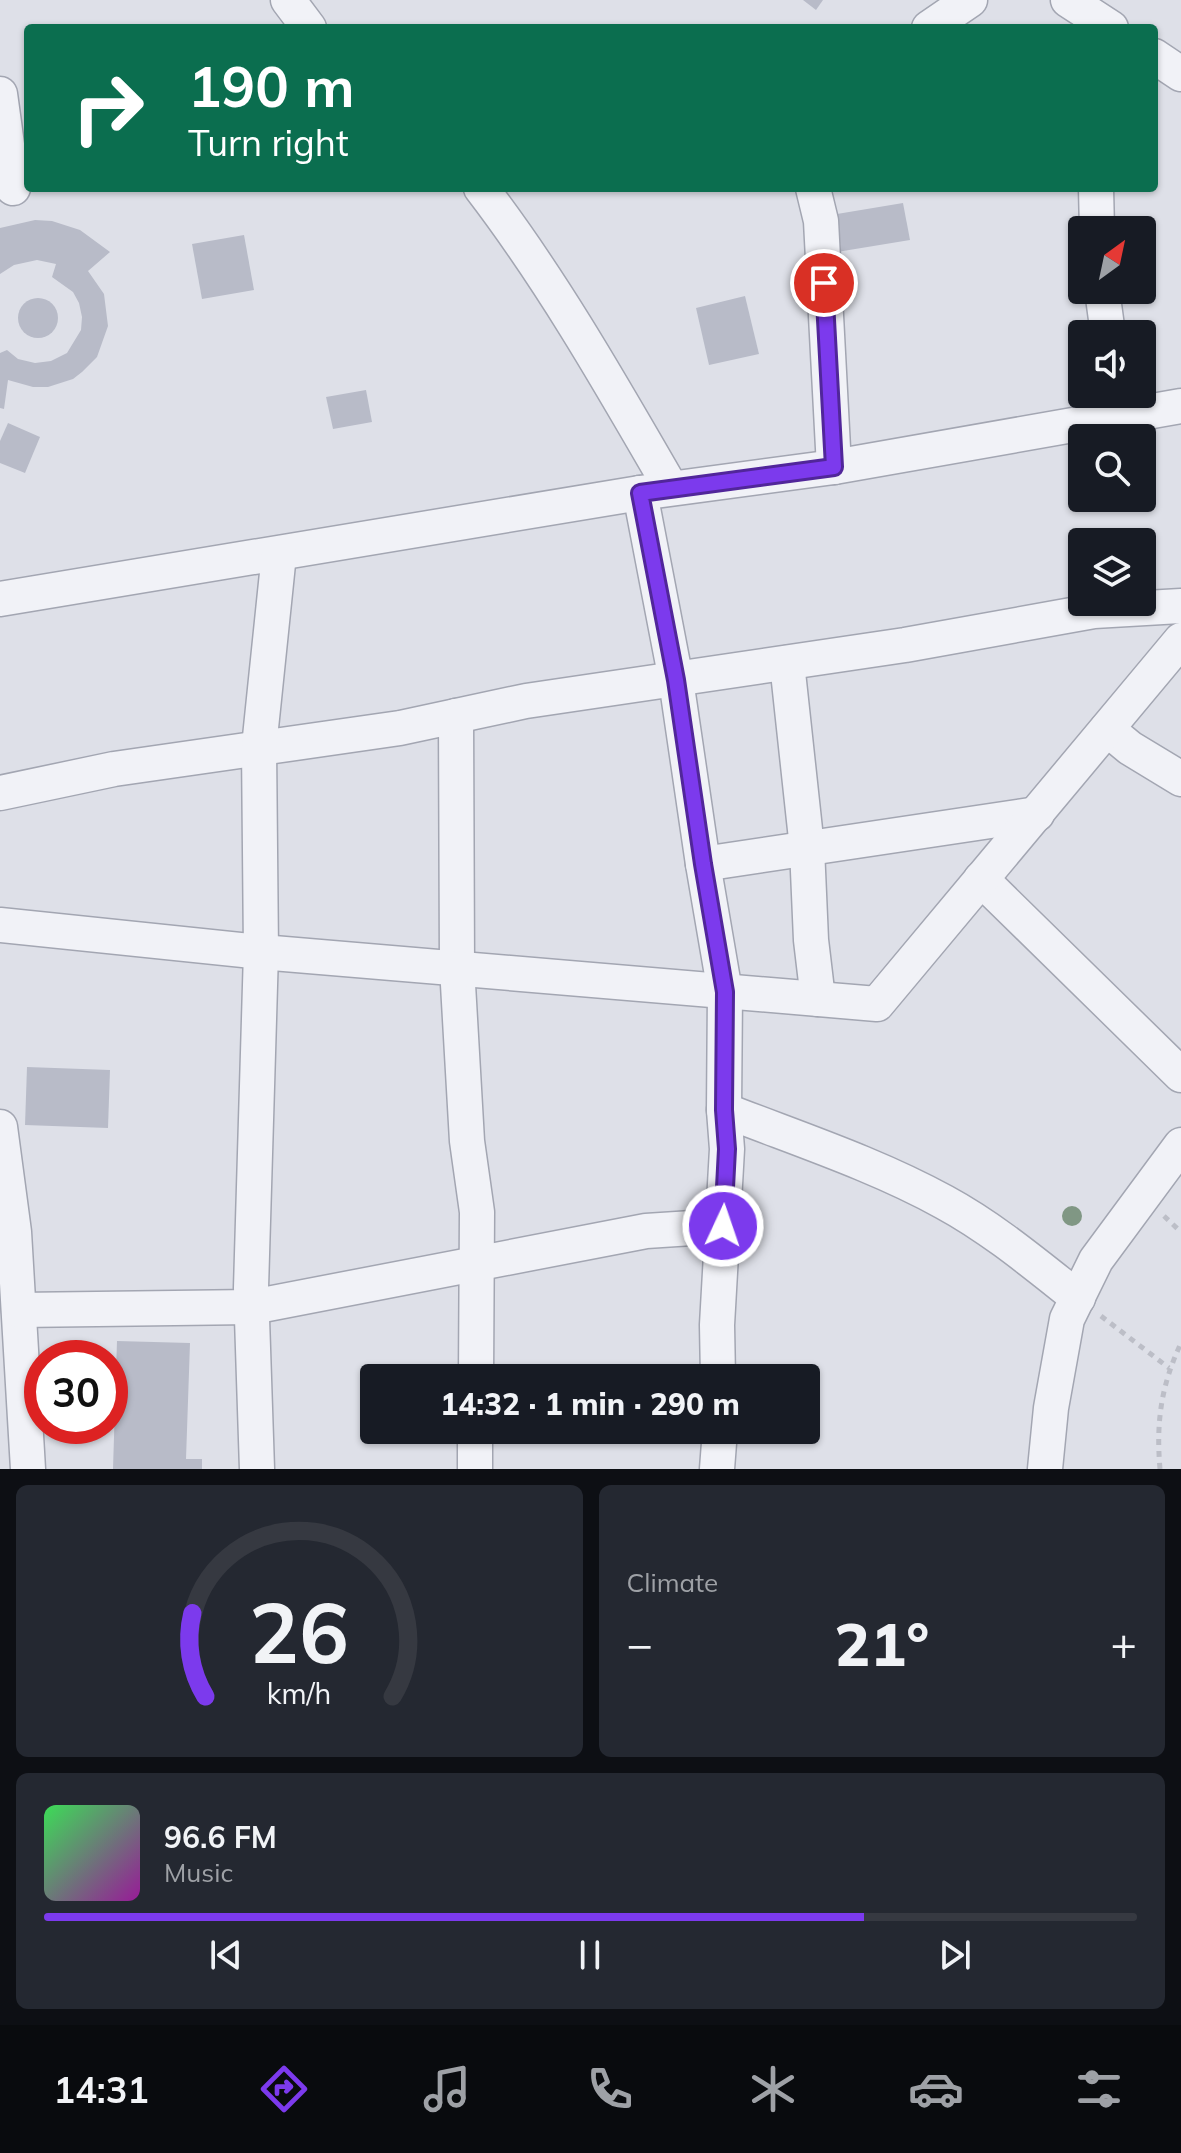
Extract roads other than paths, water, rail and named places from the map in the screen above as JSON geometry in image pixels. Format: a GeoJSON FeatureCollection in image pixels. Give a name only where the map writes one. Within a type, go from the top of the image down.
{"type":"FeatureCollection","features":[{"type":"Feature","properties":{"kind":"street"},"geometry":{"type":"LineString","coordinates":[[288,0],[306,24]]}},
{"type":"Feature","properties":{"kind":"street"},"geometry":{"type":"LineString","coordinates":[[935,24],[970,0]]}},
{"type":"Feature","properties":{"kind":"street"},"geometry":{"type":"LineString","coordinates":[[1074,2],[1105,24]]}},
{"type":"Feature","properties":{"kind":"street"},"geometry":{"type":"LineString","coordinates":[[1158,59],[1181,74]]}},
{"type":"Feature","properties":{"kind":"street"},"geometry":{"type":"LineString","coordinates":[[0,94],[14,187]]}},
{"type":"Feature","properties":{"kind":"street"},"geometry":{"type":"LineString","coordinates":[[484,192],[594,355],[656,490],[676,680],[725,992],[724,1110],[727,1149],[717,1325],[718,1364]]}},
{"type":"Feature","properties":{"kind":"street"},"geometry":{"type":"LineString","coordinates":[[814,192],[821,221],[834,467]]}},
{"type":"Feature","properties":{"kind":"street"},"geometry":{"type":"LineString","coordinates":[[1096,192],[1097,216]]}},
{"type":"Feature","properties":{"kind":"street"},"geometry":{"type":"LineString","coordinates":[[1156,406],[1181,406]]}},
{"type":"Feature","properties":{"kind":"street"},"geometry":{"type":"LineString","coordinates":[[0,599],[656,490],[834,467],[1107,408]]}},
{"type":"Feature","properties":{"kind":"street"},"geometry":{"type":"LineString","coordinates":[[257,1469],[252,1307],[261,952],[259,747],[279,554]]}},
{"type":"Feature","properties":{"kind":"street"},"geometry":{"type":"LineString","coordinates":[[0,793],[114,769],[400,728],[526,701],[787,663],[1094,611],[1181,606]]}},
{"type":"Feature","properties":{"kind":"street"},"geometry":{"type":"LineString","coordinates":[[0,925],[261,952],[877,1004],[1181,640]]}},
{"type":"Feature","properties":{"kind":"street"},"geometry":{"type":"LineString","coordinates":[[787,663],[807,848],[811,940],[818,999]]}},
{"type":"Feature","properties":{"kind":"street"},"geometry":{"type":"LineString","coordinates":[[456,716],[457,967],[467,1141],[477,1212],[476,1364]]}},
{"type":"Feature","properties":{"kind":"street"},"geometry":{"type":"LineString","coordinates":[[1107,729],[1130,748],[1181,779]]}},
{"type":"Feature","properties":{"kind":"street"},"geometry":{"type":"LineString","coordinates":[[703,864],[1037,814]]}},
{"type":"Feature","properties":{"kind":"street"},"geometry":{"type":"LineString","coordinates":[[981,879],[1181,1075]]}},
{"type":"Feature","properties":{"kind":"street"},"geometry":{"type":"LineString","coordinates":[[724,1110],[868,1167],[946,1203],[1016,1249],[1078,1298]]}},
{"type":"Feature","properties":{"kind":"street"},"geometry":{"type":"LineString","coordinates":[[0,1127],[3,1170],[14,1232],[19,1310],[11,1361],[28,1469]]}},
{"type":"Feature","properties":{"kind":"street"},"geometry":{"type":"LineString","coordinates":[[1045,1469],[1051,1408],[1067,1319],[1096,1260],[1181,1145]]}},
{"type":"Feature","properties":{"kind":"street"},"geometry":{"type":"LineString","coordinates":[[19,1310],[252,1307],[646,1231],[723,1226]]}},
{"type":"Feature","properties":{"kind":"street"},"geometry":{"type":"LineString","coordinates":[[475,1444],[475,1469]]}},
{"type":"Feature","properties":{"kind":"street"},"geometry":{"type":"LineString","coordinates":[[717,1469],[719,1444]]}}]}
